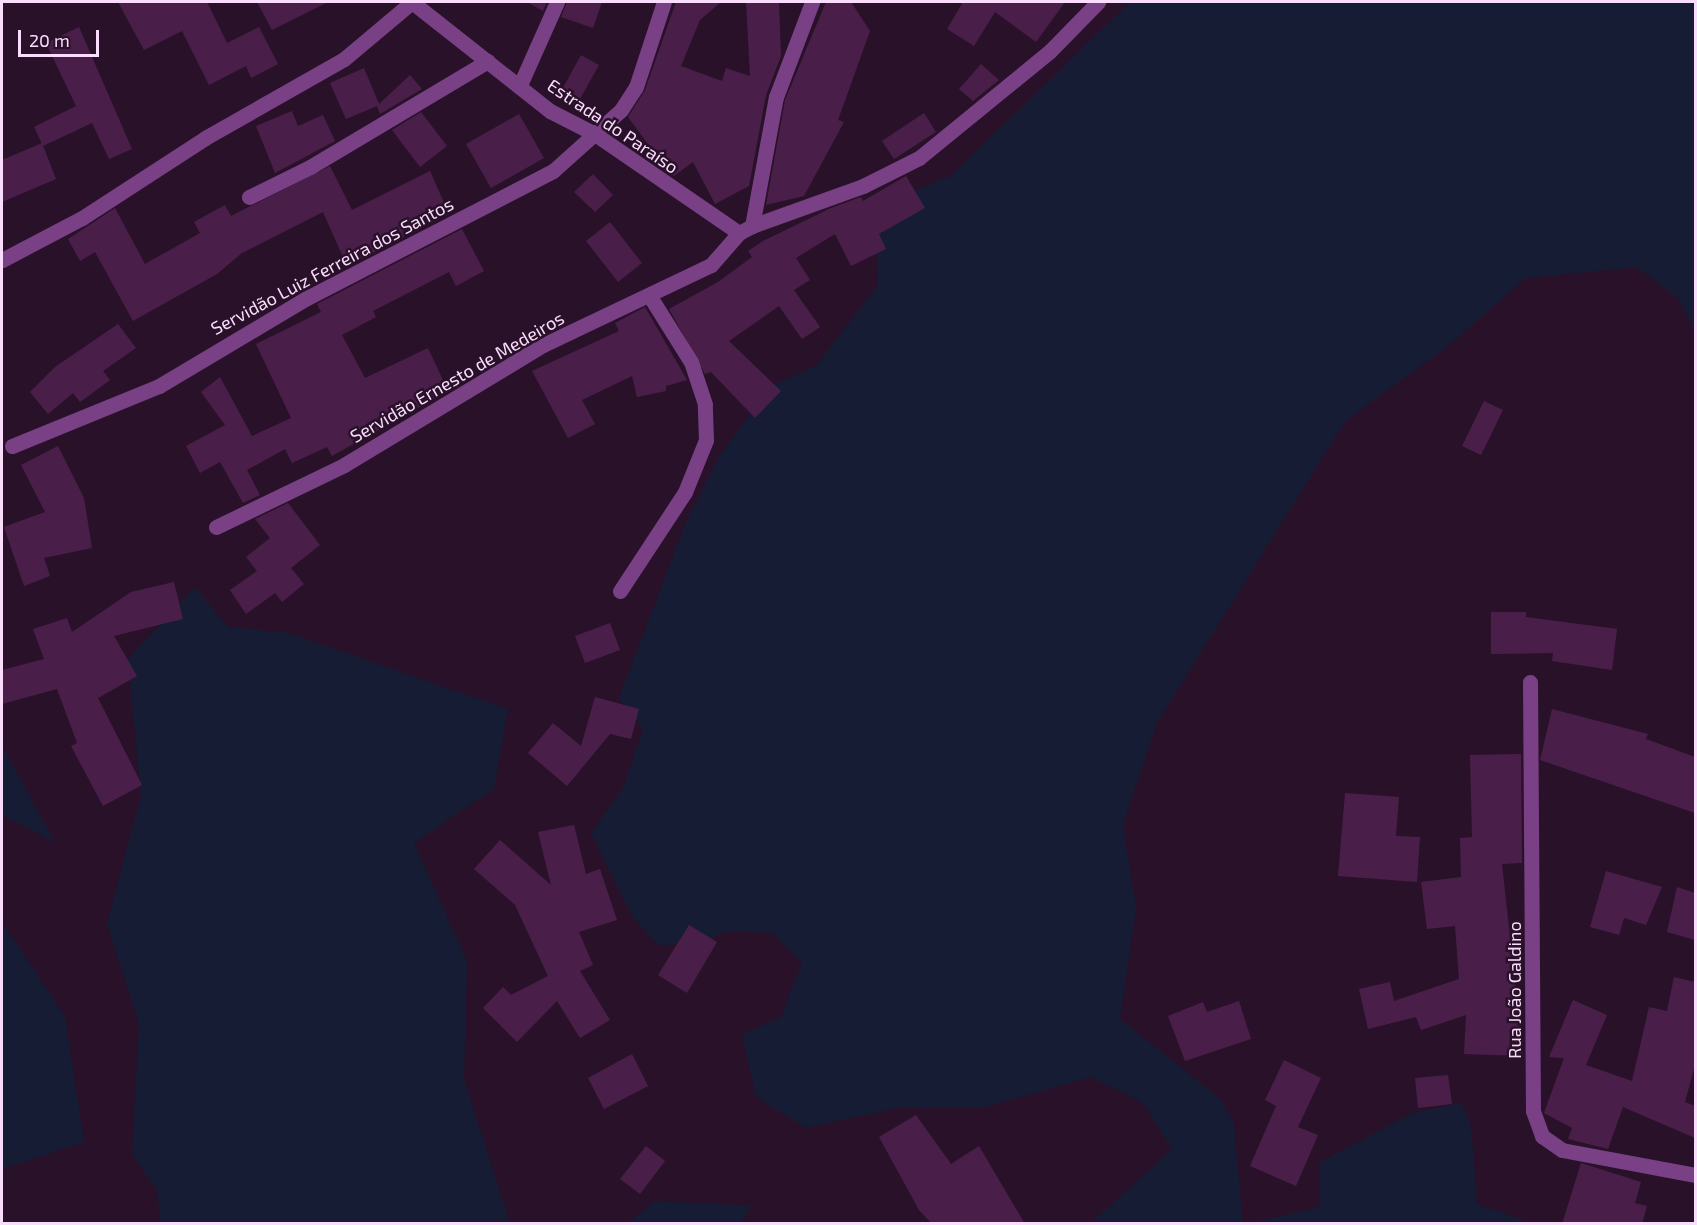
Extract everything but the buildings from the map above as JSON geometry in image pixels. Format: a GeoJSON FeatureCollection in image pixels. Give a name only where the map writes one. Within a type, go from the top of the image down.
{"type":"FeatureCollection","features":[{"type":"Feature","properties":{"kind":"street"},"geometry":{"type":"LineString","coordinates":[[2,260],[82,218],[205,138],[344,59],[412,2]]}},
{"type":"Feature","properties":{"kind":"street","name":"Estrada do Paraíso"},"geometry":{"type":"LineString","coordinates":[[412,2],[520,85],[550,111],[595,134],[746,229]]}},
{"type":"Feature","properties":{"kind":"street"},"geometry":{"type":"LineString","coordinates":[[520,85],[556,2]]}},
{"type":"Feature","properties":{"kind":"street","name":"Servidão Luiz Ferreira dos Santos"},"geometry":{"type":"LineString","coordinates":[[12,446],[159,386],[306,299],[553,171],[595,134],[636,87],[664,2]]}},
{"type":"Feature","properties":{"kind":"street"},"geometry":{"type":"LineString","coordinates":[[746,229],[774,108],[812,2]]}},
{"type":"Feature","properties":{"kind":"street"},"geometry":{"type":"LineString","coordinates":[[746,229],[863,186],[919,158],[1050,51],[1098,2]]}},
{"type":"Feature","properties":{"kind":"street"},"geometry":{"type":"LineString","coordinates":[[249,197],[310,167],[488,61]]}},
{"type":"Feature","properties":{"kind":"street","name":"Servidão Ernesto de Medeiros"},"geometry":{"type":"LineString","coordinates":[[216,527],[344,465],[543,345],[711,265],[746,229]]}},
{"type":"Feature","properties":{"kind":"street"},"geometry":{"type":"LineString","coordinates":[[620,591],[685,492],[706,440],[705,404],[691,362],[649,295]]}},
{"type":"Feature","properties":{"kind":"street","name":"Rua João Galdino"},"geometry":{"type":"LineString","coordinates":[[1530,682],[1533,1111],[1542,1136],[1562,1150],[1695,1175]]}},
{"type":"Feature","properties":{"kind":"shaded area"},"geometry":{"type":"Polygon","coordinates":[[[1130,2],[1695,2],[1695,333],[1679,299],[1637,267],[1526,278],[1447,347],[1345,421],[1157,723],[1123,824],[1136,908],[1120,1019],[1220,1099],[1234,1124],[1243,1223],[1091,1223],[1172,1149],[1142,1102],[1091,1077],[986,1107],[897,1108],[806,1128],[756,1097],[742,1035],[781,1017],[802,963],[773,933],[729,931],[695,944],[658,945],[632,916],[591,833],[623,788],[643,729],[619,698],[685,525],[720,455],[772,385],[816,366],[878,285],[876,207],[952,175],[1130,2]]]}},
{"type":"Feature","properties":{"kind":"shaded area"},"geometry":{"type":"Polygon","coordinates":[[[195,587],[228,627],[288,633],[508,709],[494,789],[414,843],[467,961],[464,1079],[510,1223],[161,1223],[157,1191],[132,1154],[139,1024],[107,923],[141,796],[128,659],[195,587]]]}},
{"type":"Feature","properties":{"kind":"shaded area"},"geometry":{"type":"Polygon","coordinates":[[[2,745],[55,842],[2,815],[2,745]]]}},
{"type":"Feature","properties":{"kind":"shaded area"},"geometry":{"type":"Polygon","coordinates":[[[2,922],[65,1017],[84,1142],[2,1169],[2,922]]]}},
{"type":"Feature","properties":{"kind":"shaded area"},"geometry":{"type":"Polygon","coordinates":[[[1461,1103],[1471,1126],[1477,1204],[1532,1223],[1252,1223],[1320,1207],[1320,1162],[1413,1113],[1461,1103]]]}},
{"type":"Feature","properties":{"kind":"shaded area"},"geometry":{"type":"Polygon","coordinates":[[[654,1201],[751,1206],[741,1223],[629,1223],[654,1201]]]}}]}
